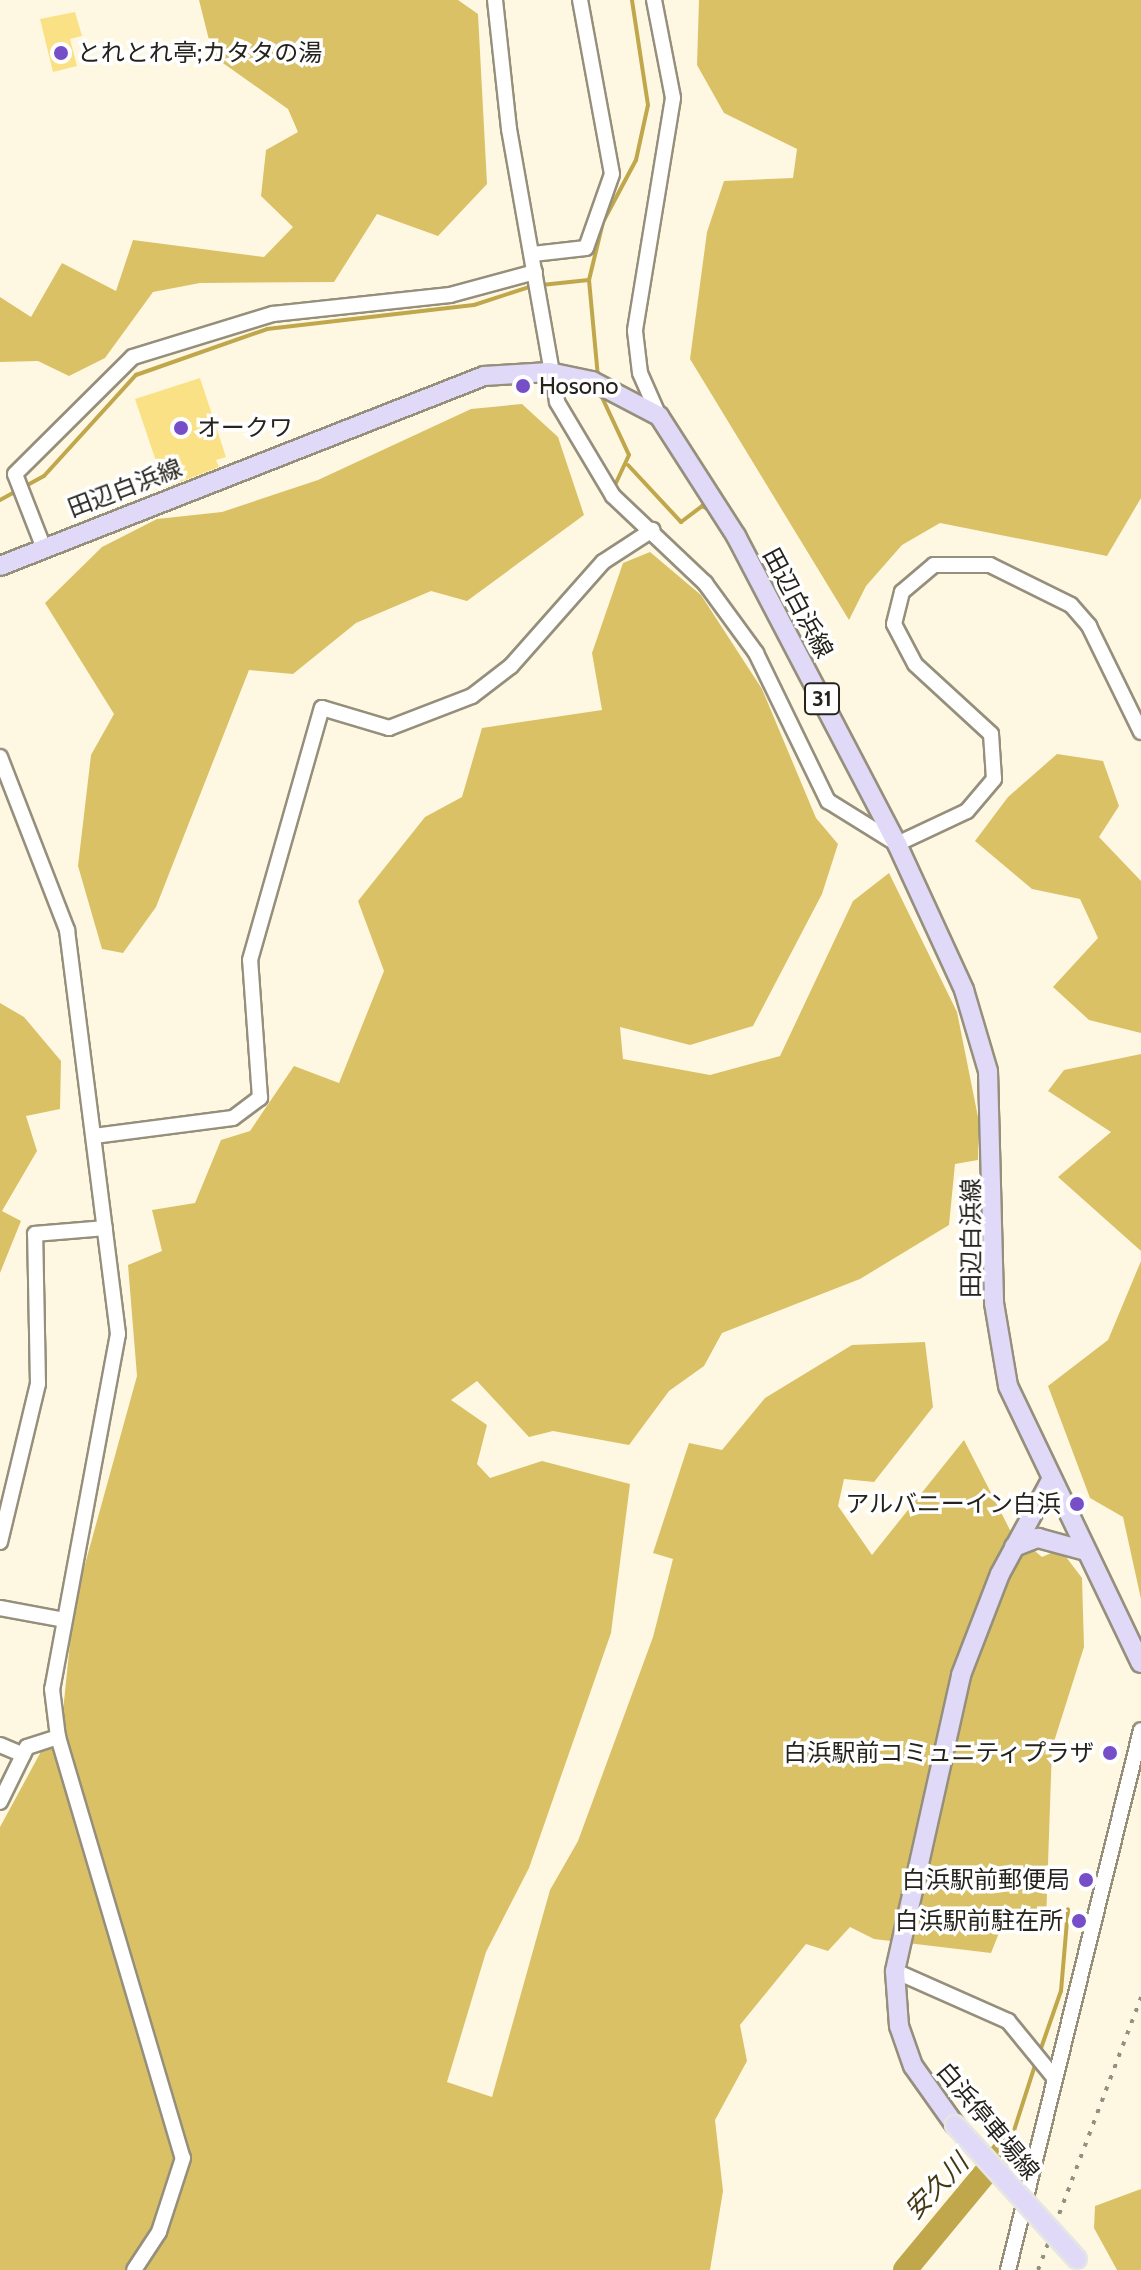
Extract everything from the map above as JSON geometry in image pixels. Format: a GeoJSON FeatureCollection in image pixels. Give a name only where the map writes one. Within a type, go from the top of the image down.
{"type":"FeatureCollection","features":[{"type":"Feature","properties":{"kind":"main road","name":"田辺白浜線"},"geometry":{"type":"LineString","coordinates":[[0,566],[43,546],[443,388],[549,372],[592,381],[659,416],[736,536],[897,844],[964,990],[988,1071],[1001,1348],[1008,1386],[1050,1482],[1141,1663]]}},
{"type":"Feature","properties":{"kind":"main road","name":"白浜停車場線"},"geometry":{"type":"LineString","coordinates":[[1050,1482],[1014,1547],[980,1619],[945,1732],[895,1971],[904,2043],[925,2089],[1081,2264]]}},
{"type":"Feature","properties":{"kind":"main road"},"geometry":{"type":"LineString","coordinates":[[1014,1547],[1038,1538],[1086,1551]]}},
{"type":"Feature","properties":{"kind":"street"},"geometry":{"type":"LineString","coordinates":[[495,0],[549,372],[557,402],[604,483],[705,583],[756,653],[828,801],[897,844],[967,811],[994,779],[996,764],[991,734],[915,664],[894,624],[902,592],[934,565],[990,565],[1071,605],[1089,626],[1141,732]]}},
{"type":"Feature","properties":{"kind":"street"},"geometry":{"type":"LineString","coordinates":[[533,254],[586,248],[612,174],[580,0]]}},
{"type":"Feature","properties":{"kind":"street"},"geometry":{"type":"LineString","coordinates":[[654,0],[673,98],[635,331],[640,373],[659,416]]}},
{"type":"Feature","properties":{"kind":"street"},"geometry":{"type":"LineString","coordinates":[[43,546],[15,479],[143,353],[273,314],[450,295],[536,274]]}},
{"type":"Feature","properties":{"kind":"street"},"geometry":{"type":"LineString","coordinates":[[94,1136],[233,1118],[260,1098],[250,960],[322,708],[389,728],[472,696],[511,666],[603,562],[652,530]]}},
{"type":"Feature","properties":{"kind":"street"},"geometry":{"type":"LineString","coordinates":[[0,757],[61,902],[118,1334],[113,1375],[60,1619],[52,1689],[58,1737],[183,2158],[159,2232],[134,2270]]}},
{"type":"Feature","properties":{"kind":"street"},"geometry":{"type":"LineString","coordinates":[[0,1542],[38,1384],[35,1234],[105,1228]]}},
{"type":"Feature","properties":{"kind":"street"},"geometry":{"type":"LineString","coordinates":[[0,1608],[60,1619]]}},
{"type":"Feature","properties":{"kind":"street"},"geometry":{"type":"LineString","coordinates":[[1008,2270],[1053,2076],[1141,1730]]}},
{"type":"Feature","properties":{"kind":"street"},"geometry":{"type":"LineString","coordinates":[[0,1802],[23,1755],[39,1739],[58,1737]]}},
{"type":"Feature","properties":{"kind":"street"},"geometry":{"type":"LineString","coordinates":[[0,1745],[23,1755]]}},
{"type":"Feature","properties":{"kind":"street"},"geometry":{"type":"LineString","coordinates":[[895,1971],[1008,2021],[1053,2076]]}},
{"type":"Feature","properties":{"kind":"shaded area"},"geometry":{"type":"Polygon","coordinates":[[[199,0],[458,0],[478,14],[487,184],[438,236],[377,214],[334,282],[200,283],[153,292],[105,358],[69,376],[38,361],[0,362],[0,297],[31,317],[62,263],[116,291],[133,240],[264,257],[293,227],[261,196],[266,150],[298,132],[288,109],[213,56],[199,0]]]}},
{"type":"Feature","properties":{"kind":"shaded area"},"geometry":{"type":"Polygon","coordinates":[[[699,0],[1141,0],[1141,498],[1107,556],[940,523],[902,545],[866,586],[849,620],[690,359],[707,232],[724,181],[793,178],[797,149],[724,113],[697,65],[699,0]]]}},
{"type":"Feature","properties":{"kind":"shaded area"},"geometry":{"type":"Polygon","coordinates":[[[522,404],[558,437],[584,515],[467,601],[431,591],[356,623],[293,674],[249,670],[156,907],[123,953],[102,949],[78,866],[91,755],[114,714],[45,603],[102,547],[157,519],[222,512],[318,480],[471,409],[522,404]]]}},
{"type":"Feature","properties":{"kind":"shaded area"},"geometry":{"type":"Polygon","coordinates":[[[650,552],[701,595],[762,689],[816,818],[838,844],[822,894],[753,1026],[690,1045],[620,1027],[623,1059],[710,1075],[780,1056],[853,901],[889,873],[957,1012],[979,1122],[978,1160],[955,1164],[949,1225],[860,1279],[722,1333],[704,1366],[669,1391],[629,1445],[553,1431],[529,1437],[477,1381],[451,1400],[487,1425],[477,1464],[490,1478],[542,1461],[630,1484],[611,1633],[529,1868],[486,1952],[447,2082],[492,2097],[550,1890],[578,1841],[653,1637],[673,1559],[653,1553],[689,1443],[722,1450],[765,1398],[852,1345],[925,1342],[933,1407],[874,1482],[844,1479],[838,1506],[872,1555],[964,1440],[1010,1530],[1042,1557],[1060,1549],[1082,1578],[1084,1647],[1052,1748],[1046,1922],[1007,1913],[991,1953],[874,1939],[850,1927],[828,1951],[806,1944],[740,2025],[747,2061],[715,2120],[723,2191],[710,2270],[0,2270],[0,1827],[63,1711],[74,1604],[137,1376],[128,1265],[162,1251],[152,1210],[195,1203],[221,1140],[250,1131],[294,1066],[339,1083],[384,971],[358,901],[425,817],[462,797],[482,728],[602,710],[592,653],[623,563],[650,552]]]}},
{"type":"Feature","properties":{"kind":"shaded area"},"geometry":{"type":"Polygon","coordinates":[[[1057,754],[1103,761],[1119,806],[1099,837],[1141,881],[1141,1033],[1089,1020],[1053,987],[1098,938],[1080,899],[1032,889],[975,841],[1008,797],[1057,754]]]}},
{"type":"Feature","properties":{"kind":"shaded area"},"geometry":{"type":"Polygon","coordinates":[[[0,1003],[24,1017],[61,1061],[60,1109],[26,1116],[37,1151],[2,1211],[21,1221],[0,1273],[0,1003]]]}},
{"type":"Feature","properties":{"kind":"shaded area"},"geometry":{"type":"Polygon","coordinates":[[[1141,1054],[1141,1251],[1058,1177],[1111,1132],[1048,1091],[1064,1070],[1141,1054]]]}},
{"type":"Feature","properties":{"kind":"shaded area"},"geometry":{"type":"Polygon","coordinates":[[[1141,1261],[1141,1599],[1123,1517],[1090,1498],[1048,1386],[1108,1340],[1141,1261]]]}},
{"type":"Feature","properties":{"kind":"shaded area"},"geometry":{"type":"Polygon","coordinates":[[[1141,2189],[1141,2270],[1117,2270],[1094,2228],[1095,2206],[1141,2189]]]}},
{"type":"Feature","properties":{"kind":"building","name":"とれとれ亭;カタタの湯"},"geometry":{"type":"Polygon","coordinates":[[[75,12],[82,36],[70,39],[77,66],[53,72],[40,19],[75,12]]]}},
{"type":"Feature","properties":{"kind":"building","name":"オークワ"},"geometry":{"type":"Polygon","coordinates":[[[200,378],[226,457],[216,460],[219,467],[165,488],[135,399],[200,378]]]}},
{"type":"Feature","properties":{"kind":"waterway"},"geometry":{"type":"LineString","coordinates":[[0,500],[44,476],[136,375],[267,329],[474,305],[532,286],[589,280],[603,222],[636,160],[648,105],[632,0]]}},
{"type":"Feature","properties":{"kind":"waterway"},"geometry":{"type":"LineString","coordinates":[[589,280],[598,377]]}},
{"type":"Feature","properties":{"kind":"waterway"},"geometry":{"type":"LineString","coordinates":[[600,393],[629,455],[614,487]]}},
{"type":"Feature","properties":{"kind":"waterway"},"geometry":{"type":"LineString","coordinates":[[628,465],[681,522],[702,506],[711,511]]}},
{"type":"Feature","properties":{"kind":"waterway"},"geometry":{"type":"LineString","coordinates":[[1039,2054],[1061,1991],[1068,1909]]}},
{"type":"Feature","properties":{"kind":"waterway"},"geometry":{"type":"LineString","coordinates":[[1010,2143],[1036,2062]]}},
{"type":"Feature","properties":{"kind":"waterway","name":"安久川"},"geometry":{"type":"LineString","coordinates":[[905,2270],[1010,2143]]}},
{"type":"Feature","properties":{"kind":"railway"},"geometry":{"type":"LineString","coordinates":[[1038,2270],[1141,1997]]}},
{"type":"Feature","properties":{"kind":"place","name":"とれとれ亭;カタタの湯"},"geometry":{"type":"Point","coordinates":[61,53]}},
{"type":"Feature","properties":{"kind":"place","name":"Hosono"},"geometry":{"type":"Point","coordinates":[523,386]}},
{"type":"Feature","properties":{"kind":"place","name":"オークワ"},"geometry":{"type":"Point","coordinates":[181,428]}},
{"type":"Feature","properties":{"kind":"place","name":"アルバニーイン白浜"},"geometry":{"type":"Point","coordinates":[1077,1504]}},
{"type":"Feature","properties":{"kind":"place","name":"白浜駅前コミュニティプラザ"},"geometry":{"type":"Point","coordinates":[1110,1753]}},
{"type":"Feature","properties":{"kind":"place","name":"白浜駅前郵便局"},"geometry":{"type":"Point","coordinates":[1086,1880]}},
{"type":"Feature","properties":{"kind":"place","name":"白浜駅前駐在所"},"geometry":{"type":"Point","coordinates":[1079,1921]}}]}
